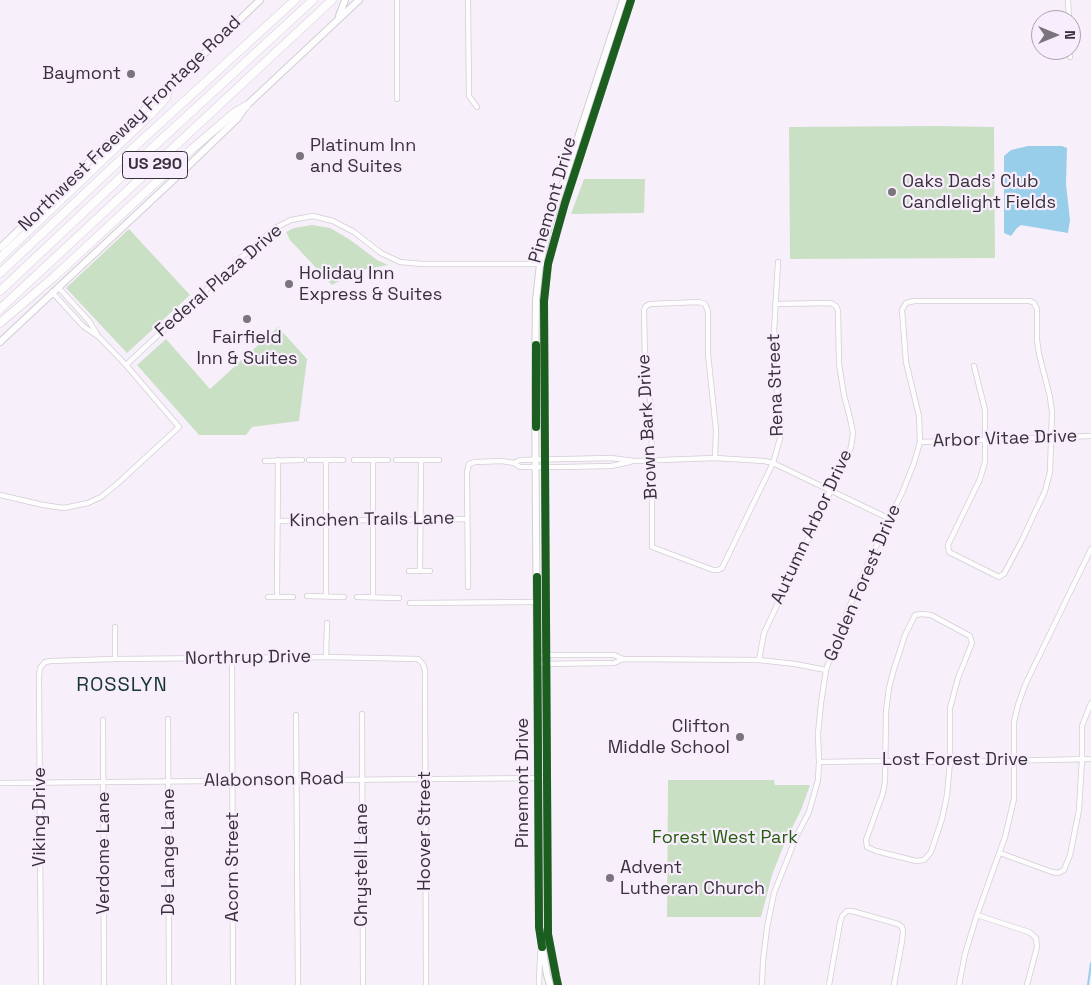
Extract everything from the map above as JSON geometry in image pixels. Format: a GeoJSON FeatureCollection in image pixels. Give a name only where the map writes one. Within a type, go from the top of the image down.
{"type":"FeatureCollection","features":[{"type":"Feature","properties":{"kind":"highway","name":"US 290"},"geometry":{"type":"LineString","coordinates":[[0,273],[295,0]]}},
{"type":"Feature","properties":{"kind":"highway"},"geometry":{"type":"LineString","coordinates":[[0,291],[313,0]]}},
{"type":"Feature","properties":{"kind":"highway","name":"US 290"},"geometry":{"type":"LineString","coordinates":[[0,309],[332,0]]}},
{"type":"Feature","properties":{"kind":"highway"},"geometry":{"type":"LineString","coordinates":[[0,258],[152,113],[166,98],[169,87]]}},
{"type":"Feature","properties":{"kind":"highway"},"geometry":{"type":"LineString","coordinates":[[0,323],[49,282],[192,149],[234,113],[246,106]]}},
{"type":"Feature","properties":{"kind":"main road","name":"Northwest Freeway Frontage Road"},"geometry":{"type":"LineString","coordinates":[[0,248],[260,0]]}},
{"type":"Feature","properties":{"kind":"main road"},"geometry":{"type":"LineString","coordinates":[[334,23],[340,14],[345,0]]}},
{"type":"Feature","properties":{"kind":"main road"},"geometry":{"type":"LineString","coordinates":[[0,342],[238,118],[246,106],[359,0]]}},
{"type":"Feature","properties":{"kind":"main road","name":"Pinemont Drive"},"geometry":{"type":"LineString","coordinates":[[550,985],[539,927],[536,300],[540,264],[549,226],[623,0]]}},
{"type":"Feature","properties":{"kind":"main road","name":"Pinemont Drive"},"geometry":{"type":"LineString","coordinates":[[558,985],[548,934],[544,306],[548,264],[565,203],[631,0]]}},
{"type":"Feature","properties":{"kind":"main road"},"geometry":{"type":"LineString","coordinates":[[611,36],[620,36]]}},
{"type":"Feature","properties":{"kind":"main road"},"geometry":{"type":"LineString","coordinates":[[585,114],[593,117]]}},
{"type":"Feature","properties":{"kind":"main road"},"geometry":{"type":"LineString","coordinates":[[581,128],[589,128]]}},
{"type":"Feature","properties":{"kind":"main road"},"geometry":{"type":"LineString","coordinates":[[537,559],[546,559]]}},
{"type":"Feature","properties":{"kind":"main road"},"geometry":{"type":"LineString","coordinates":[[538,852],[548,851]]}},
{"type":"Feature","properties":{"kind":"main road"},"geometry":{"type":"LineString","coordinates":[[540,935],[548,934]]}},
{"type":"Feature","properties":{"kind":"street"},"geometry":{"type":"LineString","coordinates":[[397,0],[397,99]]}},
{"type":"Feature","properties":{"kind":"street"},"geometry":{"type":"LineString","coordinates":[[468,0],[469,96],[477,107]]}},
{"type":"Feature","properties":{"kind":"street","name":"Federal Plaza Drive"},"geometry":{"type":"LineString","coordinates":[[126,365],[275,228],[291,220],[312,216],[333,221],[354,232],[382,253],[400,262],[423,264],[548,264]]}},
{"type":"Feature","properties":{"kind":"street","name":"Rena Street"},"geometry":{"type":"LineString","coordinates":[[677,556],[713,570],[722,568],[773,463],[781,434],[773,349],[778,262]]}},
{"type":"Feature","properties":{"kind":"street"},"geometry":{"type":"LineString","coordinates":[[58,287],[89,321],[99,337]]}},
{"type":"Feature","properties":{"kind":"street"},"geometry":{"type":"LineString","coordinates":[[0,495],[64,508],[88,503],[101,497],[117,484],[179,427],[126,365],[99,337],[83,326],[52,292]]}},
{"type":"Feature","properties":{"kind":"street","name":"Golden Forest Drive"},"geometry":{"type":"LineString","coordinates":[[762,985],[767,928],[772,900],[794,842],[809,812],[818,780],[820,703],[826,670],[847,612],[902,493],[920,442],[918,416],[906,362],[902,310],[906,303],[914,301],[1030,301],[1034,303],[1037,309],[1039,354],[1052,412],[1051,437]]}},
{"type":"Feature","properties":{"kind":"street","name":"Brown Bark Drive"},"geometry":{"type":"LineString","coordinates":[[677,556],[652,547],[652,461],[650,407],[645,362],[644,310],[650,304],[699,302],[705,304],[708,311],[708,354],[715,422],[716,458]]}},
{"type":"Feature","properties":{"kind":"street","name":"Autumn Arbor Drive"},"geometry":{"type":"LineString","coordinates":[[759,660],[764,633],[851,447],[853,434],[839,364],[838,311],[836,306],[831,303],[775,304]]}},
{"type":"Feature","properties":{"kind":"street"},"geometry":{"type":"LineString","coordinates":[[974,366],[985,410],[985,462],[980,479],[948,545],[949,552],[999,577],[1004,574],[1044,491],[1050,472],[1051,437]]}},
{"type":"Feature","properties":{"kind":"street","name":"Arbor Vitae Drive"},"geometry":{"type":"LineString","coordinates":[[920,442],[1091,436]]}},
{"type":"Feature","properties":{"kind":"street"},"geometry":{"type":"LineString","coordinates":[[468,587],[467,472],[469,464],[475,462],[502,461],[520,466],[545,459],[611,458],[652,461],[716,458],[764,461],[773,463],[890,519]]}},
{"type":"Feature","properties":{"kind":"street"},"geometry":{"type":"LineString","coordinates":[[277,597],[278,460]]}},
{"type":"Feature","properties":{"kind":"street"},"geometry":{"type":"LineString","coordinates":[[266,461],[302,460]]}},
{"type":"Feature","properties":{"kind":"street"},"geometry":{"type":"LineString","coordinates":[[310,460],[343,460]]}},
{"type":"Feature","properties":{"kind":"street"},"geometry":{"type":"LineString","coordinates":[[326,460],[326,596]]}},
{"type":"Feature","properties":{"kind":"street"},"geometry":{"type":"LineString","coordinates":[[354,460],[388,460]]}},
{"type":"Feature","properties":{"kind":"street"},"geometry":{"type":"LineString","coordinates":[[372,460],[373,597]]}},
{"type":"Feature","properties":{"kind":"street"},"geometry":{"type":"LineString","coordinates":[[396,460],[439,460]]}},
{"type":"Feature","properties":{"kind":"street"},"geometry":{"type":"LineString","coordinates":[[420,571],[421,460]]}},
{"type":"Feature","properties":{"kind":"street"},"geometry":{"type":"LineString","coordinates":[[536,463],[545,467],[611,466],[634,461]]}},
{"type":"Feature","properties":{"kind":"street","name":"Kinchen Trails Lane"},"geometry":{"type":"LineString","coordinates":[[278,521],[467,519]]}},
{"type":"Feature","properties":{"kind":"street"},"geometry":{"type":"LineString","coordinates":[[960,985],[965,954],[1006,837],[1014,798],[1014,722],[1018,705],[1025,685],[1091,549]]}},
{"type":"Feature","properties":{"kind":"street"},"geometry":{"type":"LineString","coordinates":[[409,571],[430,571]]}},
{"type":"Feature","properties":{"kind":"street"},"geometry":{"type":"LineString","coordinates":[[307,596],[344,597]]}},
{"type":"Feature","properties":{"kind":"street"},"geometry":{"type":"LineString","coordinates":[[268,597],[293,597]]}},
{"type":"Feature","properties":{"kind":"street"},"geometry":{"type":"LineString","coordinates":[[357,597],[399,598]]}},
{"type":"Feature","properties":{"kind":"street"},"geometry":{"type":"LineString","coordinates":[[410,603],[537,602]]}},
{"type":"Feature","properties":{"kind":"street"},"geometry":{"type":"LineString","coordinates":[[915,615],[930,616],[970,636],[972,643],[958,678],[950,708],[950,762],[947,796],[942,819],[931,852],[924,860],[916,861],[867,847],[866,840],[883,793],[885,761],[886,711],[894,669],[905,635],[915,615]]}},
{"type":"Feature","properties":{"kind":"street"},"geometry":{"type":"LineString","coordinates":[[326,657],[327,623]]}},
{"type":"Feature","properties":{"kind":"street"},"geometry":{"type":"LineString","coordinates":[[115,627],[115,659]]}},
{"type":"Feature","properties":{"kind":"street"},"geometry":{"type":"LineString","coordinates":[[538,655],[614,655],[623,659],[759,660],[826,670]]}},
{"type":"Feature","properties":{"kind":"street"},"geometry":{"type":"LineString","coordinates":[[591,655],[591,663]]}},
{"type":"Feature","properties":{"kind":"street","name":"Northrup Drive"},"geometry":{"type":"LineString","coordinates":[[56,660],[326,657],[418,659],[423,664],[425,677]]}},
{"type":"Feature","properties":{"kind":"street","name":"Acorn Street"},"geometry":{"type":"LineString","coordinates":[[232,658],[233,985]]}},
{"type":"Feature","properties":{"kind":"street"},"geometry":{"type":"LineString","coordinates":[[538,664],[614,663],[623,659]]}},
{"type":"Feature","properties":{"kind":"street","name":"Viking Drive"},"geometry":{"type":"LineString","coordinates":[[41,985],[39,676],[40,668],[45,662],[56,660]]}},
{"type":"Feature","properties":{"kind":"street","name":"Hoover Street"},"geometry":{"type":"LineString","coordinates":[[425,677],[426,985]]}},
{"type":"Feature","properties":{"kind":"street"},"geometry":{"type":"LineString","coordinates":[[1000,853],[1052,872],[1058,873],[1064,870],[1070,855],[1079,810],[1082,726],[1091,704]]}},
{"type":"Feature","properties":{"kind":"street","name":"Chrystell Lane"},"geometry":{"type":"LineString","coordinates":[[362,714],[363,985]]}},
{"type":"Feature","properties":{"kind":"street"},"geometry":{"type":"LineString","coordinates":[[296,715],[298,985]]}},
{"type":"Feature","properties":{"kind":"street","name":"De Lange Lane"},"geometry":{"type":"LineString","coordinates":[[168,719],[169,985]]}},
{"type":"Feature","properties":{"kind":"street","name":"Verdome Lane"},"geometry":{"type":"LineString","coordinates":[[103,720],[104,985]]}},
{"type":"Feature","properties":{"kind":"street","name":"Lost Forest Drive"},"geometry":{"type":"LineString","coordinates":[[819,762],[1091,759]]}},
{"type":"Feature","properties":{"kind":"street","name":"Alabonson Road"},"geometry":{"type":"LineString","coordinates":[[0,783],[547,778]]}},
{"type":"Feature","properties":{"kind":"street"},"geometry":{"type":"LineString","coordinates":[[829,985],[837,934],[842,916],[848,911],[873,916],[902,927],[902,942],[894,985]]}},
{"type":"Feature","properties":{"kind":"street"},"geometry":{"type":"LineString","coordinates":[[978,915],[1029,932],[1036,938],[1036,947],[1027,985]]}},
{"type":"Feature","properties":{"kind":"street"},"geometry":{"type":"LineString","coordinates":[[539,985],[542,946]]}},
{"type":"Feature","properties":{"kind":"green space","name":"Oaks Dads' Club Candlelight Fields"},"geometry":{"type":"Polygon","coordinates":[[[789,127],[994,127],[995,258],[790,259],[789,127]]]}},
{"type":"Feature","properties":{"kind":"green space"},"geometry":{"type":"Polygon","coordinates":[[[584,179],[645,179],[644,213],[571,214],[584,179]]]}},
{"type":"Feature","properties":{"kind":"green space"},"geometry":{"type":"Polygon","coordinates":[[[312,225],[330,228],[349,239],[377,260],[388,265],[357,271],[332,285],[290,240],[286,232],[294,228],[312,225]]]}},
{"type":"Feature","properties":{"kind":"green space"},"geometry":{"type":"Polygon","coordinates":[[[129,229],[190,295],[127,353],[66,288],[129,229]]]}},
{"type":"Feature","properties":{"kind":"green space"},"geometry":{"type":"Polygon","coordinates":[[[278,327],[307,359],[299,421],[252,427],[246,435],[199,435],[137,365],[166,339],[210,389],[278,327]]]}},
{"type":"Feature","properties":{"kind":"green space","name":"Forest West Park"},"geometry":{"type":"Polygon","coordinates":[[[668,780],[774,780],[775,785],[810,785],[772,875],[761,917],[667,917],[668,780]]]}},
{"type":"Feature","properties":{"kind":"water"},"geometry":{"type":"Polygon","coordinates":[[[1028,146],[1062,146],[1067,148],[1066,184],[1070,220],[1068,233],[1021,225],[1011,236],[1004,233],[1004,156],[1011,150],[1028,146]]]}},
{"type":"Feature","properties":{"kind":"waterway"},"geometry":{"type":"LineString","coordinates":[[1088,985],[1091,963]]}},
{"type":"Feature","properties":{"kind":"cycle path"},"geometry":{"type":"LineString","coordinates":[[558,985],[548,934],[544,301],[548,264],[565,203],[631,0]]}},
{"type":"Feature","properties":{"kind":"cycle path"},"geometry":{"type":"LineString","coordinates":[[536,345],[536,427]]}},
{"type":"Feature","properties":{"kind":"cycle path"},"geometry":{"type":"LineString","coordinates":[[537,577],[539,927],[542,947]]}},
{"type":"Feature","properties":{"kind":"place","name":"Baymont"},"geometry":{"type":"Point","coordinates":[131,74]}},
{"type":"Feature","properties":{"kind":"place","name":"Platinum Inn and Suites"},"geometry":{"type":"Point","coordinates":[300,156]}},
{"type":"Feature","properties":{"kind":"place","name":"Oaks Dads' Club Candlelight Fields"},"geometry":{"type":"Point","coordinates":[892,192]}},
{"type":"Feature","properties":{"kind":"place","name":"Holiday Inn Express & Suites"},"geometry":{"type":"Point","coordinates":[289,284]}},
{"type":"Feature","properties":{"kind":"place","name":"Fairfield Inn & Suites"},"geometry":{"type":"Point","coordinates":[247,319]}},
{"type":"Feature","properties":{"kind":"place","name":"Clifton Middle School"},"geometry":{"type":"Point","coordinates":[740,737]}},
{"type":"Feature","properties":{"kind":"place","name":"Advent Lutheran Church"},"geometry":{"type":"Point","coordinates":[610,878]}},
{"type":"Feature","properties":{"kind":"district","name":"ROSSLYN"},"geometry":{"type":"Point","coordinates":[122,686]}}]}
